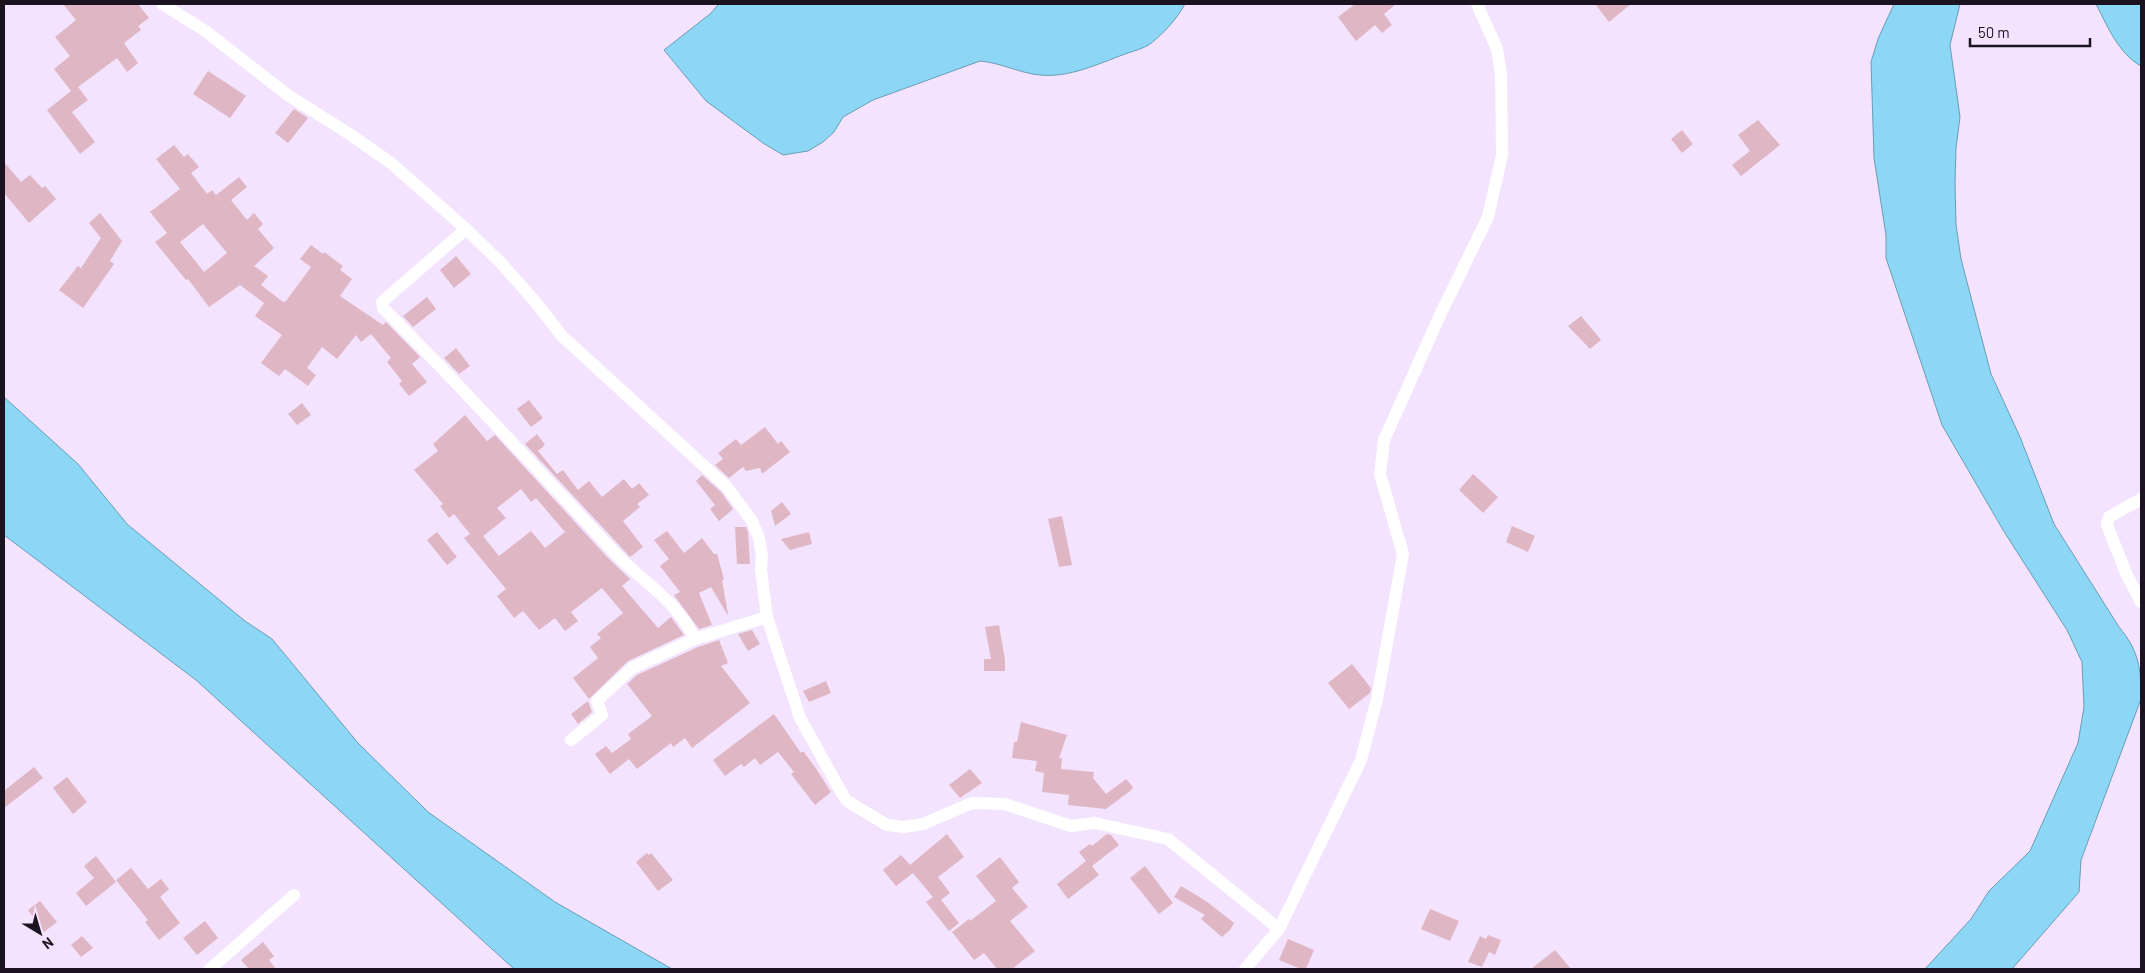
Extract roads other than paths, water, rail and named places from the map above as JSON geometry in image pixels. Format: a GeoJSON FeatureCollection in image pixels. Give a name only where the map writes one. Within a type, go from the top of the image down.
{"type":"FeatureCollection","features":[{"type":"Feature","properties":{"kind":"street"},"geometry":{"type":"LineString","coordinates":[[162,4],[204,30],[289,96],[348,133],[391,164],[466,229],[500,262],[533,299],[562,336],[727,487],[752,521],[760,538],[767,617],[800,718],[847,801],[887,825],[904,827],[923,824],[972,803],[1005,804],[1070,826],[1095,824],[1168,839],[1279,929]]}},
{"type":"Feature","properties":{"kind":"street"},"geometry":{"type":"LineString","coordinates":[[1245,969],[1279,929],[1361,760],[1377,699],[1403,554],[1380,474],[1384,440],[1441,313],[1488,218],[1502,155],[1501,74],[1497,50],[1477,4]]}},
{"type":"Feature","properties":{"kind":"street"},"geometry":{"type":"LineString","coordinates":[[466,229],[382,302],[384,308],[469,395],[616,553],[675,607],[687,622],[695,639]]}},
{"type":"Feature","properties":{"kind":"street"},"geometry":{"type":"LineString","coordinates":[[2141,499],[2110,518],[2107,525],[2126,574],[2141,602]]}},
{"type":"Feature","properties":{"kind":"street"},"geometry":{"type":"LineString","coordinates":[[572,740],[602,714],[597,701],[625,673],[647,660],[695,639],[767,617]]}},
{"type":"Feature","properties":{"kind":"street"},"geometry":{"type":"LineString","coordinates":[[210,969],[294,896]]}},
{"type":"Feature","properties":{"kind":"water"},"geometry":{"type":"Polygon","coordinates":[[[719,4],[1185,4],[1165,31],[1141,49],[1073,72],[1051,75],[1032,74],[980,61],[873,100],[843,117],[834,132],[823,142],[808,151],[783,155],[763,143],[706,101],[664,50],[710,14],[719,4]]]}},
{"type":"Feature","properties":{"kind":"water"},"geometry":{"type":"Polygon","coordinates":[[[1894,4],[1960,4],[1950,45],[1960,117],[1956,148],[1956,225],[1961,259],[1991,374],[2020,437],[2054,524],[2131,644],[2138,660],[2141,699],[2081,860],[2079,892],[2012,969],[1925,969],[1971,919],[1989,891],[2030,851],[2078,743],[2084,707],[2082,662],[2067,630],[2003,530],[1942,425],[1886,258],[1886,235],[1874,158],[1871,62],[1878,39],[1894,4]]]}},
{"type":"Feature","properties":{"kind":"water"},"geometry":{"type":"Polygon","coordinates":[[[2096,4],[2141,4],[2141,66],[2133,61],[2120,47],[2096,4]]]}},
{"type":"Feature","properties":{"kind":"water"},"geometry":{"type":"Polygon","coordinates":[[[4,397],[78,464],[127,524],[245,621],[272,639],[358,743],[428,812],[555,902],[672,969],[514,969],[196,680],[4,535],[4,397]]]}}]}
